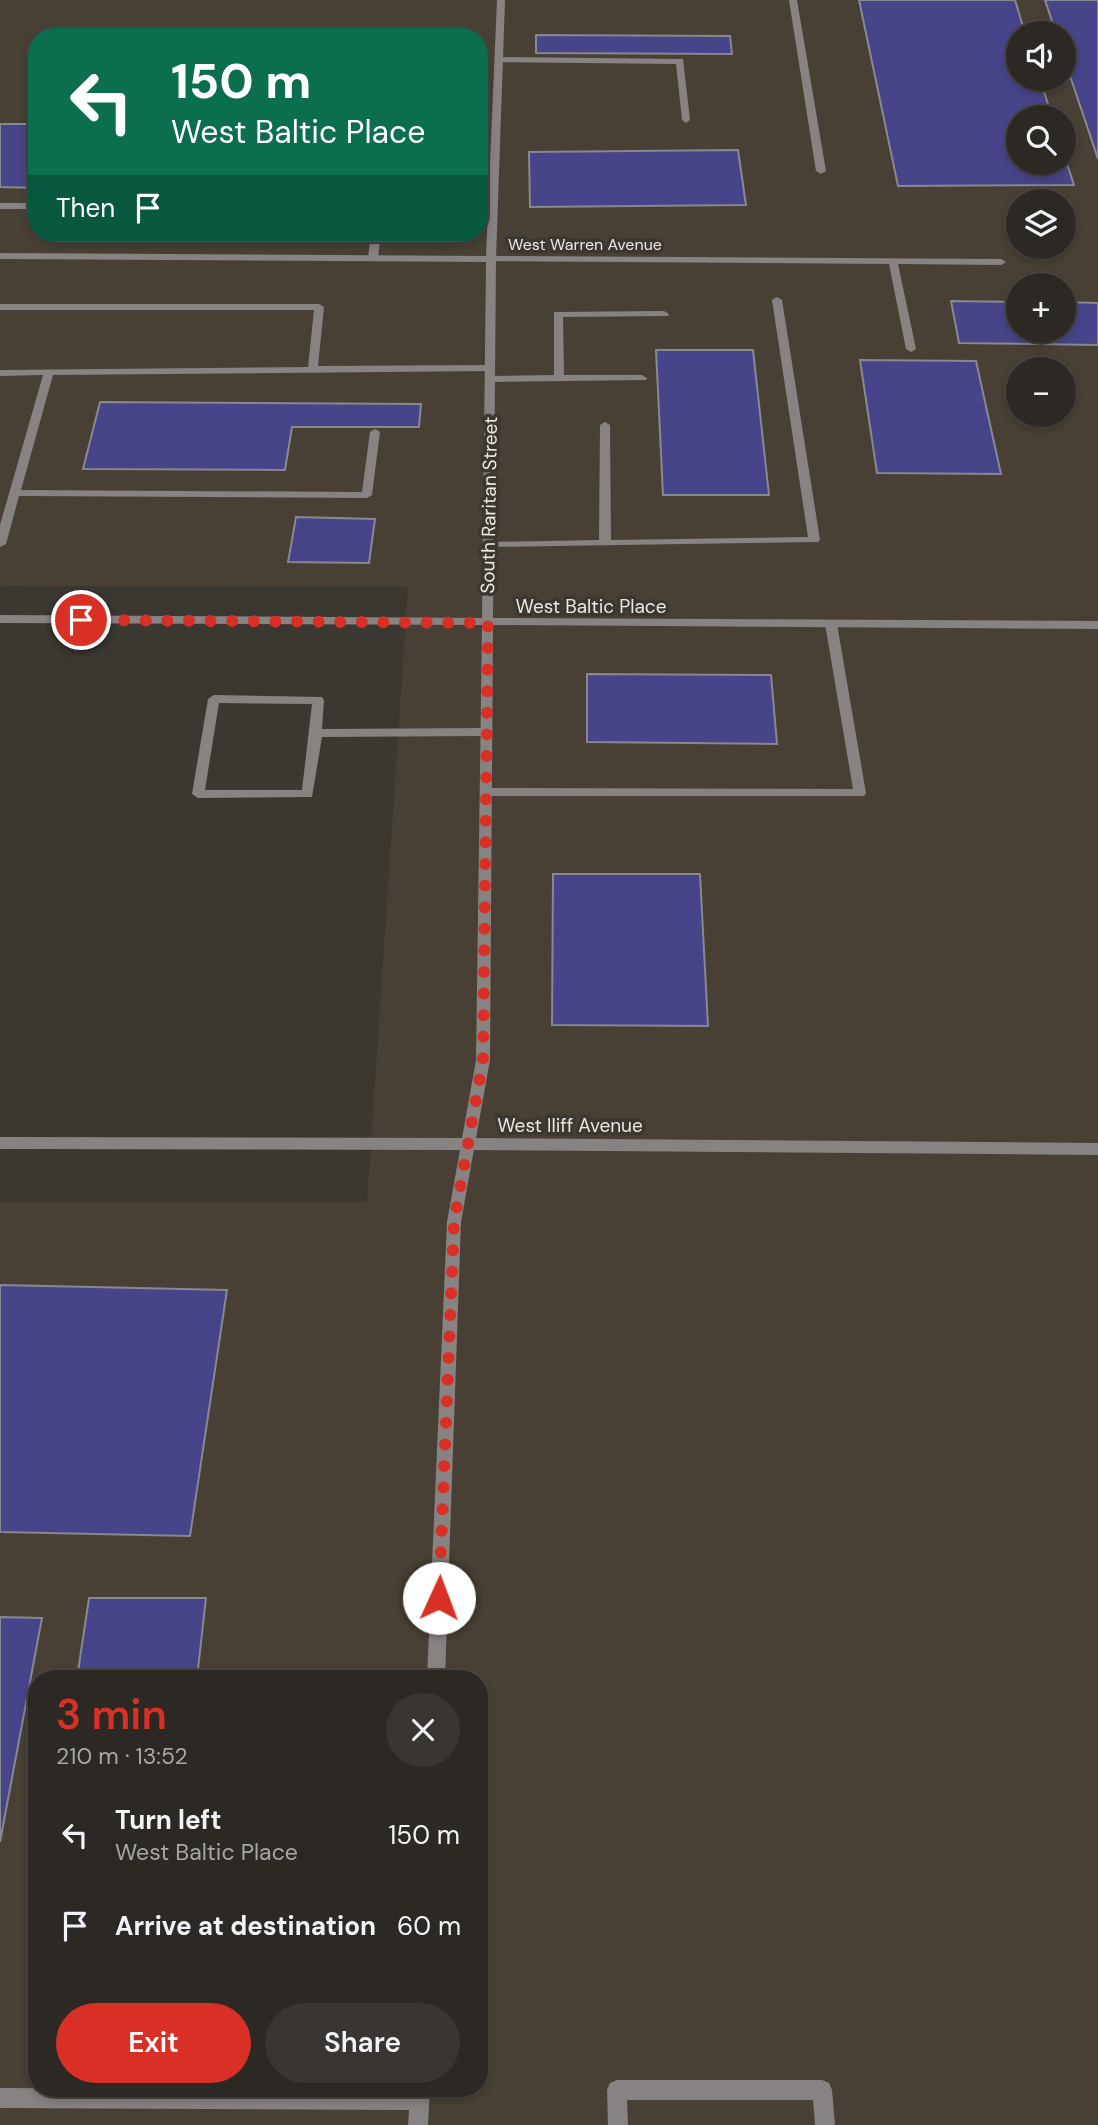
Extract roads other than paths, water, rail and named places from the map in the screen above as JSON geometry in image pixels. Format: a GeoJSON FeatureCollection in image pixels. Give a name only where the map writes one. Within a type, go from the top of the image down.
{"type":"FeatureCollection","features":[{"type":"Feature","properties":{"kind":"street","name":"South Raritan Street"},"geometry":{"type":"LineString","coordinates":[[436,1670],[454,1222],[483,1060],[491,259],[501,0]]}},
{"type":"Feature","properties":{"kind":"street"},"geometry":{"type":"LineString","coordinates":[[793,0],[821,172]]}},
{"type":"Feature","properties":{"kind":"street"},"geometry":{"type":"LineString","coordinates":[[498,60],[680,61],[686,120]]}},
{"type":"Feature","properties":{"kind":"street"},"geometry":{"type":"LineString","coordinates":[[0,206],[28,206]]}},
{"type":"Feature","properties":{"kind":"street"},"geometry":{"type":"LineString","coordinates":[[373,258],[375,242]]}},
{"type":"Feature","properties":{"kind":"street","name":"West Warren Avenue"},"geometry":{"type":"LineString","coordinates":[[0,256],[1001,262]]}},
{"type":"Feature","properties":{"kind":"street"},"geometry":{"type":"LineString","coordinates":[[893,262],[911,349]]}},
{"type":"Feature","properties":{"kind":"street"},"geometry":{"type":"LineString","coordinates":[[488,545],[814,540],[777,300]]}},
{"type":"Feature","properties":{"kind":"street"},"geometry":{"type":"LineString","coordinates":[[0,307],[319,307],[313,369]]}},
{"type":"Feature","properties":{"kind":"street"},"geometry":{"type":"LineString","coordinates":[[559,378],[558,314],[664,314]]}},
{"type":"Feature","properties":{"kind":"street"},"geometry":{"type":"LineString","coordinates":[[0,373],[313,369],[490,373],[559,378],[642,378]]}},
{"type":"Feature","properties":{"kind":"street"},"geometry":{"type":"LineString","coordinates":[[0,544],[49,372]]}},
{"type":"Feature","properties":{"kind":"street"},"geometry":{"type":"LineString","coordinates":[[605,425],[605,543]]}},
{"type":"Feature","properties":{"kind":"street"},"geometry":{"type":"LineString","coordinates":[[14,493],[367,495],[375,432]]}},
{"type":"Feature","properties":{"kind":"street","name":"West Baltic Place"},"geometry":{"type":"LineString","coordinates":[[0,619],[1098,625]]}},
{"type":"Feature","properties":{"kind":"street"},"geometry":{"type":"LineString","coordinates":[[486,792],[860,793],[831,624]]}},
{"type":"Feature","properties":{"kind":"street"},"geometry":{"type":"LineString","coordinates":[[214,699],[318,700],[316,733],[309,794],[198,794],[214,699]]}},
{"type":"Feature","properties":{"kind":"street"},"geometry":{"type":"LineString","coordinates":[[316,733],[486,732]]}},
{"type":"Feature","properties":{"kind":"street","name":"West Iliff Avenue"},"geometry":{"type":"LineString","coordinates":[[0,1143],[1098,1149]]}},
{"type":"Feature","properties":{"kind":"street"},"geometry":{"type":"LineString","coordinates":[[618,2125],[617,2090],[822,2090],[825,2125]]}},
{"type":"Feature","properties":{"kind":"street"},"geometry":{"type":"LineString","coordinates":[[0,2098],[105,2097]]}},
{"type":"Feature","properties":{"kind":"street"},"geometry":{"type":"LineString","coordinates":[[418,2125],[420,2097]]}}]}
